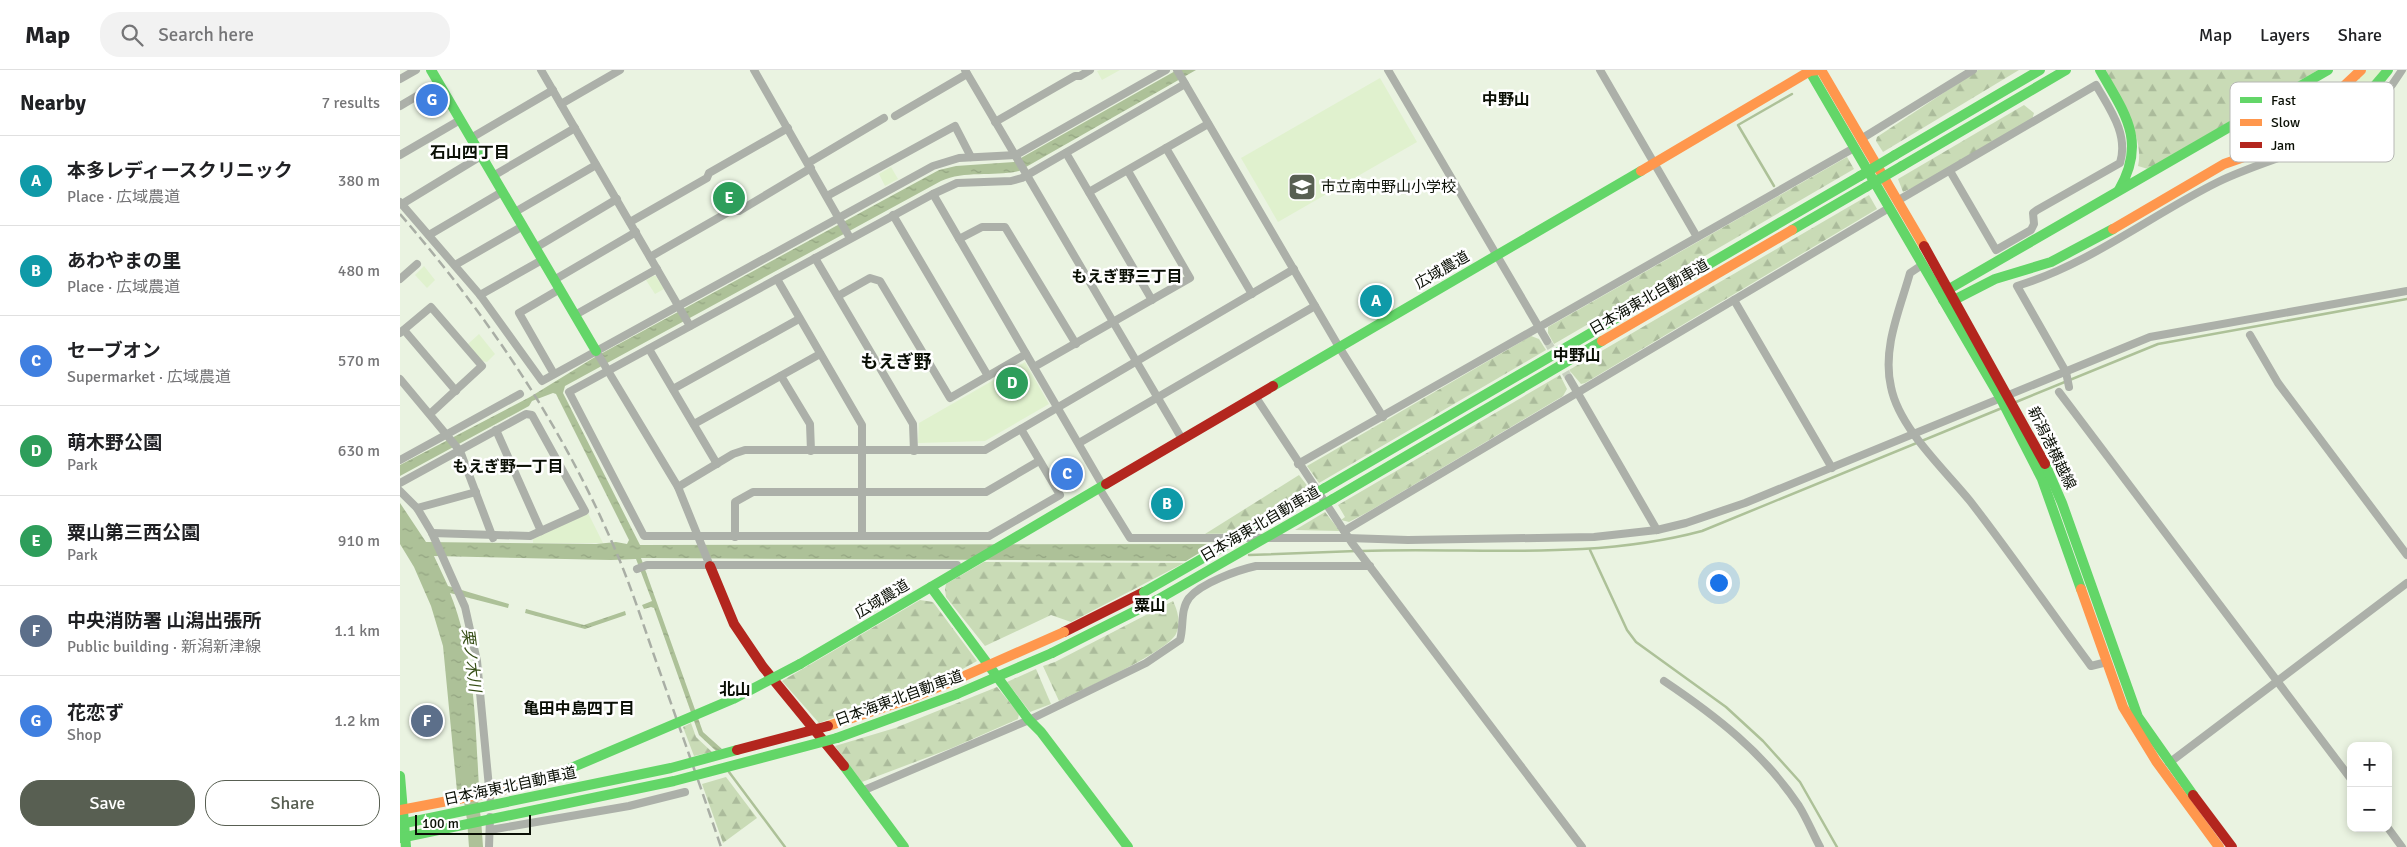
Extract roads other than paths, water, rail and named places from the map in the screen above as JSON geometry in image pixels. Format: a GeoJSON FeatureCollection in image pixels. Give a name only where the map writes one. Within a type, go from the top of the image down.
{"type":"FeatureCollection","features":[{"type":"Feature","properties":{"kind":"main road"},"geometry":{"type":"LineString","coordinates":[[431,70],[597,353]]}},
{"type":"Feature","properties":{"kind":"main road","name":"広域農道"},"geometry":{"type":"LineString","coordinates":[[486,793],[550,777],[733,699],[800,664],[1814,70]]}},
{"type":"Feature","properties":{"kind":"main road","name":"新潟港横越線"},"geometry":{"type":"LineString","coordinates":[[1814,70],[1861,138],[1949,289],[2005,397],[2042,479],[2123,707],[2133,727],[2160,768],[2218,847]]}},
{"type":"Feature","properties":{"kind":"main road","name":"新潟港横越線"},"geometry":{"type":"LineString","coordinates":[[1814,70],[1854,148],[1922,265],[2038,448],[2062,503],[2138,717],[2169,763],[2232,847]]}},
{"type":"Feature","properties":{"kind":"main road","name":"日本海東北自動車道"},"geometry":{"type":"LineString","coordinates":[[400,824],[670,768],[828,726],[953,681],[1064,632],[1144,592],[1325,488],[2039,70]]}},
{"type":"Feature","properties":{"kind":"main road","name":"日本海東北自動車道"},"geometry":{"type":"LineString","coordinates":[[400,838],[674,781],[837,738],[956,694],[1052,653],[1210,572],[2066,70]]}},
{"type":"Feature","properties":{"kind":"main road"},"geometry":{"type":"LineString","coordinates":[[2028,92],[2074,70]]}},
{"type":"Feature","properties":{"kind":"main road"},"geometry":{"type":"LineString","coordinates":[[2100,70],[2126,117],[2134,141],[2130,169],[2117,192]]}},
{"type":"Feature","properties":{"kind":"main road"},"geometry":{"type":"LineString","coordinates":[[2307,82],[2328,70]]}},
{"type":"Feature","properties":{"kind":"main road"},"geometry":{"type":"LineString","coordinates":[[2349,82],[2360,70]]}},
{"type":"Feature","properties":{"kind":"main road"},"geometry":{"type":"LineString","coordinates":[[2379,82],[2388,70]]}},
{"type":"Feature","properties":{"kind":"main road"},"geometry":{"type":"LineString","coordinates":[[2230,127],[1949,289],[1943,300],[1954,300],[1995,279],[2034,269],[2068,254],[2230,160]]}},
{"type":"Feature","properties":{"kind":"main road"},"geometry":{"type":"LineString","coordinates":[[2224,164],[2230,162]]}},
{"type":"Feature","properties":{"kind":"main road"},"geometry":{"type":"LineString","coordinates":[[710,566],[740,634],[763,667],[833,750],[904,847]]}},
{"type":"Feature","properties":{"kind":"main road"},"geometry":{"type":"LineString","coordinates":[[931,587],[1029,720],[1041,732],[1128,847]]}},
{"type":"Feature","properties":{"kind":"main road"},"geometry":{"type":"LineString","coordinates":[[400,776],[401,809],[406,847]]}},
{"type":"Feature","properties":{"kind":"main road"},"geometry":{"type":"LineString","coordinates":[[401,809],[486,793]]}},
{"type":"Feature","properties":{"kind":"street"},"geometry":{"type":"LineString","coordinates":[[400,79],[416,70]]}},
{"type":"Feature","properties":{"kind":"street"},"geometry":{"type":"LineString","coordinates":[[541,70],[689,324]]}},
{"type":"Feature","properties":{"kind":"street"},"geometry":{"type":"LineString","coordinates":[[561,104],[620,70]]}},
{"type":"Feature","properties":{"kind":"street"},"geometry":{"type":"LineString","coordinates":[[754,70],[841,219],[849,236]]}},
{"type":"Feature","properties":{"kind":"street"},"geometry":{"type":"LineString","coordinates":[[995,122],[1075,76],[1080,76],[1090,70]]}},
{"type":"Feature","properties":{"kind":"street"},"geometry":{"type":"LineString","coordinates":[[481,156],[401,203],[480,295],[542,381],[680,308],[933,166],[971,157],[1017,157],[1166,70]]}},
{"type":"Feature","properties":{"kind":"street"},"geometry":{"type":"LineString","coordinates":[[1177,70],[1339,347],[1383,417]]}},
{"type":"Feature","properties":{"kind":"street"},"geometry":{"type":"LineString","coordinates":[[1388,70],[1547,341]]}},
{"type":"Feature","properties":{"kind":"street"},"geometry":{"type":"LineString","coordinates":[[1600,70],[1698,237]]}},
{"type":"Feature","properties":{"kind":"street"},"geometry":{"type":"LineString","coordinates":[[1861,138],[1973,70]]}},
{"type":"Feature","properties":{"kind":"street"},"geometry":{"type":"LineString","coordinates":[[2394,82],[2402,70]]}},
{"type":"Feature","properties":{"kind":"street"},"geometry":{"type":"LineString","coordinates":[[895,116],[966,72],[1182,439]]}},
{"type":"Feature","properties":{"kind":"street"},"geometry":{"type":"LineString","coordinates":[[1021,429],[1060,495],[989,536],[735,537],[699,539],[644,536],[570,392],[607,368],[649,348],[689,324],[815,258],[849,236],[932,194],[957,183],[1011,181],[1025,172],[1066,153],[1184,82]]}},
{"type":"Feature","properties":{"kind":"street"},"geometry":{"type":"LineString","coordinates":[[400,106],[439,83]]}},
{"type":"Feature","properties":{"kind":"street"},"geometry":{"type":"LineString","coordinates":[[1897,201],[1950,170],[2096,85],[2112,113],[2123,145],[2120,162],[2037,210],[2034,213],[2034,224],[2031,230],[1996,250],[1950,170]]}},
{"type":"Feature","properties":{"kind":"street"},"geometry":{"type":"LineString","coordinates":[[471,138],[553,90]]}},
{"type":"Feature","properties":{"kind":"street"},"geometry":{"type":"LineString","coordinates":[[650,257],[732,210],[739,211],[884,118]]}},
{"type":"Feature","properties":{"kind":"street"},"geometry":{"type":"LineString","coordinates":[[400,155],[460,120]]}},
{"type":"Feature","properties":{"kind":"street"},"geometry":{"type":"LineString","coordinates":[[1089,192],[1208,124]]}},
{"type":"Feature","properties":{"kind":"street"},"geometry":{"type":"LineString","coordinates":[[827,196],[955,126],[971,157]]}},
{"type":"Feature","properties":{"kind":"street"},"geometry":{"type":"LineString","coordinates":[[493,176],[576,128]]}},
{"type":"Feature","properties":{"kind":"street"},"geometry":{"type":"LineString","coordinates":[[630,222],[707,178],[709,173],[788,128]]}},
{"type":"Feature","properties":{"kind":"street"},"geometry":{"type":"LineString","coordinates":[[1166,148],[1252,294]]}},
{"type":"Feature","properties":{"kind":"street"},"geometry":{"type":"LineString","coordinates":[[1298,464],[1854,148]]}},
{"type":"Feature","properties":{"kind":"street"},"geometry":{"type":"LineString","coordinates":[[1066,153],[1152,300]]}},
{"type":"Feature","properties":{"kind":"street"},"geometry":{"type":"LineString","coordinates":[[2069,387],[2066,372],[2017,286],[2064,269],[2232,176],[2266,162]]}},
{"type":"Feature","properties":{"kind":"street"},"geometry":{"type":"LineString","coordinates":[[515,212],[596,165]]}},
{"type":"Feature","properties":{"kind":"street"},"geometry":{"type":"LineString","coordinates":[[1034,367],[1190,278],[1128,171]]}},
{"type":"Feature","properties":{"kind":"street"},"geometry":{"type":"LineString","coordinates":[[429,235],[502,192]]}},
{"type":"Feature","properties":{"kind":"street"},"geometry":{"type":"LineString","coordinates":[[932,194],[1079,443],[1130,538],[1348,537],[1408,540],[1594,536],[1657,530],[1686,523],[1745,503],[2150,337],[2407,291]]}},
{"type":"Feature","properties":{"kind":"street"},"geometry":{"type":"LineString","coordinates":[[535,248],[617,199]]}},
{"type":"Feature","properties":{"kind":"street"},"geometry":{"type":"LineString","coordinates":[[1348,537],[1577,392],[1889,208]]}},
{"type":"Feature","properties":{"kind":"street"},"geometry":{"type":"LineString","coordinates":[[893,215],[988,376]]}},
{"type":"Feature","properties":{"kind":"street"},"geometry":{"type":"LineString","coordinates":[[455,265],[523,226]]}},
{"type":"Feature","properties":{"kind":"street"},"geometry":{"type":"LineString","coordinates":[[959,240],[982,226],[1005,226],[1076,344]]}},
{"type":"Feature","properties":{"kind":"street"},"geometry":{"type":"LineString","coordinates":[[554,374],[519,313],[636,232]]}},
{"type":"Feature","properties":{"kind":"street"},"geometry":{"type":"LineString","coordinates":[[815,258],[913,424],[914,451]]}},
{"type":"Feature","properties":{"kind":"street"},"geometry":{"type":"LineString","coordinates":[[480,295],[542,260]]}},
{"type":"Feature","properties":{"kind":"street"},"geometry":{"type":"LineString","coordinates":[[400,280],[417,264]]}},
{"type":"Feature","properties":{"kind":"street"},"geometry":{"type":"LineString","coordinates":[[1922,265],[1910,272],[1894,328],[1888,368],[1891,388],[1897,405],[1914,434],[1970,502],[2090,666],[2107,662]]}},
{"type":"Feature","properties":{"kind":"street"},"geometry":{"type":"LineString","coordinates":[[575,315],[657,269]]}},
{"type":"Feature","properties":{"kind":"street"},"geometry":{"type":"LineString","coordinates":[[678,487],[733,454],[745,450],[985,450],[1294,269]]}},
{"type":"Feature","properties":{"kind":"street"},"geometry":{"type":"LineString","coordinates":[[838,296],[870,278],[880,280],[950,398],[1026,354]]}},
{"type":"Feature","properties":{"kind":"street"},"geometry":{"type":"LineString","coordinates":[[777,279],[862,425],[862,536]]}},
{"type":"Feature","properties":{"kind":"street"},"geometry":{"type":"LineString","coordinates":[[1734,300],[1832,468]]}},
{"type":"Feature","properties":{"kind":"street"},"geometry":{"type":"LineString","coordinates":[[1079,443],[1315,306]]}},
{"type":"Feature","properties":{"kind":"street"},"geometry":{"type":"LineString","coordinates":[[430,414],[456,391],[482,366],[431,307],[402,332],[456,391]]}},
{"type":"Feature","properties":{"kind":"street"},"geometry":{"type":"LineString","coordinates":[[672,389],[799,318]]}},
{"type":"Feature","properties":{"kind":"street"},"geometry":{"type":"LineString","coordinates":[[2250,335],[2278,383],[2407,555]]}},
{"type":"Feature","properties":{"kind":"street"},"geometry":{"type":"LineString","coordinates":[[649,348],[717,464]]}},
{"type":"Feature","properties":{"kind":"street"},"geometry":{"type":"LineString","coordinates":[[597,353],[678,487],[710,566]]}},
{"type":"Feature","properties":{"kind":"street"},"geometry":{"type":"LineString","coordinates":[[694,424],[820,354]]}},
{"type":"Feature","properties":{"kind":"street"},"geometry":{"type":"LineString","coordinates":[[781,376],[810,424],[811,451]]}},
{"type":"Feature","properties":{"kind":"street"},"geometry":{"type":"LineString","coordinates":[[1570,378],[1657,530]]}},
{"type":"Feature","properties":{"kind":"street"},"geometry":{"type":"LineString","coordinates":[[402,385],[430,414],[458,449],[493,537]]}},
{"type":"Feature","properties":{"kind":"street"},"geometry":{"type":"LineString","coordinates":[[2059,392],[2347,774]]}},
{"type":"Feature","properties":{"kind":"street"},"geometry":{"type":"LineString","coordinates":[[400,460],[520,394]]}},
{"type":"Feature","properties":{"kind":"street"},"geometry":{"type":"LineString","coordinates":[[1255,396],[1298,464],[1348,537],[1582,847]]}},
{"type":"Feature","properties":{"kind":"street"},"geometry":{"type":"LineString","coordinates":[[400,483],[458,449],[526,414],[532,415],[585,511],[530,536],[433,536]]}},
{"type":"Feature","properties":{"kind":"street"},"geometry":{"type":"LineString","coordinates":[[496,430],[542,531]]}},
{"type":"Feature","properties":{"kind":"street"},"geometry":{"type":"LineString","coordinates":[[735,537],[735,502],[753,492],[986,492],[1039,461]]}},
{"type":"Feature","properties":{"kind":"street"},"geometry":{"type":"LineString","coordinates":[[400,490],[417,508],[444,557],[461,598],[477,661],[490,830],[489,847]]}},
{"type":"Feature","properties":{"kind":"street"},"geometry":{"type":"LineString","coordinates":[[417,508],[476,492]]}},
{"type":"Feature","properties":{"kind":"street"},"geometry":{"type":"LineString","coordinates":[[862,791],[1029,720],[1146,663],[1180,640],[1183,614],[1189,598],[1202,589],[1239,570],[1256,566],[1369,564]]}},
{"type":"Feature","properties":{"kind":"street"},"geometry":{"type":"LineString","coordinates":[[637,569],[647,565],[957,565]]}},
{"type":"Feature","properties":{"kind":"street"},"geometry":{"type":"LineString","coordinates":[[2169,763],[2407,582]]}},
{"type":"Feature","properties":{"kind":"street"},"geometry":{"type":"LineString","coordinates":[[1664,682],[1727,726],[1754,753],[1795,801],[1820,847]]}},
{"type":"Feature","properties":{"kind":"street"},"geometry":{"type":"LineString","coordinates":[[490,830],[619,808],[684,792]]}},
{"type":"Feature","properties":{"kind":"street"},"geometry":{"type":"LineString","coordinates":[[2391,832],[2402,847]]}},
{"type":"Feature","properties":{"kind":"water"},"geometry":{"type":"Polygon","coordinates":[[[1177,70],[1196,70],[1019,171],[960,176],[941,181],[565,386],[563,393],[640,545],[1214,544],[1186,561],[641,558],[703,732],[722,749],[716,751],[699,735],[654,608],[644,609],[642,605],[652,601],[636,559],[434,556],[448,586],[509,604],[508,608],[450,593],[465,640],[469,664],[475,713],[479,787],[457,791],[443,646],[431,606],[414,567],[400,544],[400,503],[426,542],[596,544],[616,542],[627,544],[629,540],[556,394],[553,393],[532,401],[529,406],[400,476],[400,465],[530,397],[595,357],[939,170],[956,166],[1014,162],[1177,70]]]}},
{"type":"Feature","properties":{"kind":"water"},"geometry":{"type":"Polygon","coordinates":[[[526,609],[584,625],[625,611],[626,615],[585,629],[525,613],[526,609]]]}},
{"type":"Feature","properties":{"kind":"waterway"},"geometry":{"type":"LineString","coordinates":[[1774,186],[1738,125],[1792,94]]}},
{"type":"Feature","properties":{"kind":"waterway"},"geometry":{"type":"LineString","coordinates":[[2016,402],[2158,344],[2407,299]]}},
{"type":"Feature","properties":{"kind":"waterway"},"geometry":{"type":"LineString","coordinates":[[1361,551],[1533,551],[1575,549],[1618,546],[1702,531],[2002,408]]}},
{"type":"Feature","properties":{"kind":"waterway"},"geometry":{"type":"LineString","coordinates":[[1590,550],[1627,630],[1636,642],[1726,707],[1763,741],[1800,782],[1837,847]]}},
{"type":"Feature","properties":{"kind":"waterway"},"geometry":{"type":"LineString","coordinates":[[1249,555],[1356,551]]}},
{"type":"Feature","properties":{"kind":"waterway","name":"栗ノ木川"},"geometry":{"type":"LineString","coordinates":[[466,771],[474,819],[476,847]]}},
{"type":"Feature","properties":{"kind":"waterway"},"geometry":{"type":"LineString","coordinates":[[729,772],[785,847]]}},
{"type":"Feature","properties":{"kind":"tunnel"},"geometry":{"type":"LineString","coordinates":[[1547,341],[1569,378]]}},
{"type":"Feature","properties":{"kind":"railway"},"geometry":{"type":"LineString","coordinates":[[400,214],[432,252],[491,329],[544,410],[590,495],[629,585],[721,847]]}},
{"type":"Feature","properties":{"kind":"place","name":"花恋ず"},"geometry":{"type":"Point","coordinates":[432,100]}},
{"type":"Feature","properties":{"kind":"place","name":"市立南中野山小学校"},"geometry":{"type":"Point","coordinates":[1302,187]}},
{"type":"Feature","properties":{"kind":"place","name":"粟山第三西公園"},"geometry":{"type":"Point","coordinates":[729,198]}},
{"type":"Feature","properties":{"kind":"place","name":"本多レディースクリニック"},"geometry":{"type":"Point","coordinates":[1376,301]}},
{"type":"Feature","properties":{"kind":"place","name":"萌木野公園"},"geometry":{"type":"Point","coordinates":[1012,383]}},
{"type":"Feature","properties":{"kind":"place","name":"セーブオン"},"geometry":{"type":"Point","coordinates":[1067,474]}},
{"type":"Feature","properties":{"kind":"place","name":"あわやまの里"},"geometry":{"type":"Point","coordinates":[1167,504]}},
{"type":"Feature","properties":{"kind":"place","name":"中央消防署 山潟出張所"},"geometry":{"type":"Point","coordinates":[427,721]}},
{"type":"Feature","properties":{"kind":"district","name":"中野山"},"geometry":{"type":"Point","coordinates":[1506,99]}},
{"type":"Feature","properties":{"kind":"district","name":"石山四丁目"},"geometry":{"type":"Point","coordinates":[470,152]}},
{"type":"Feature","properties":{"kind":"district","name":"もえぎ野三丁目"},"geometry":{"type":"Point","coordinates":[1127,276]}},
{"type":"Feature","properties":{"kind":"district","name":"中野山"},"geometry":{"type":"Point","coordinates":[1577,355]}},
{"type":"Feature","properties":{"kind":"district","name":"もえぎ野"},"geometry":{"type":"Point","coordinates":[896,362]}},
{"type":"Feature","properties":{"kind":"district","name":"もえぎ野一丁目"},"geometry":{"type":"Point","coordinates":[508,466]}},
{"type":"Feature","properties":{"kind":"district","name":"粟山"},"geometry":{"type":"Point","coordinates":[1150,605]}},
{"type":"Feature","properties":{"kind":"district","name":"北山"},"geometry":{"type":"Point","coordinates":[735,689]}},
{"type":"Feature","properties":{"kind":"district","name":"亀田中島四丁目"},"geometry":{"type":"Point","coordinates":[579,708]}}]}
